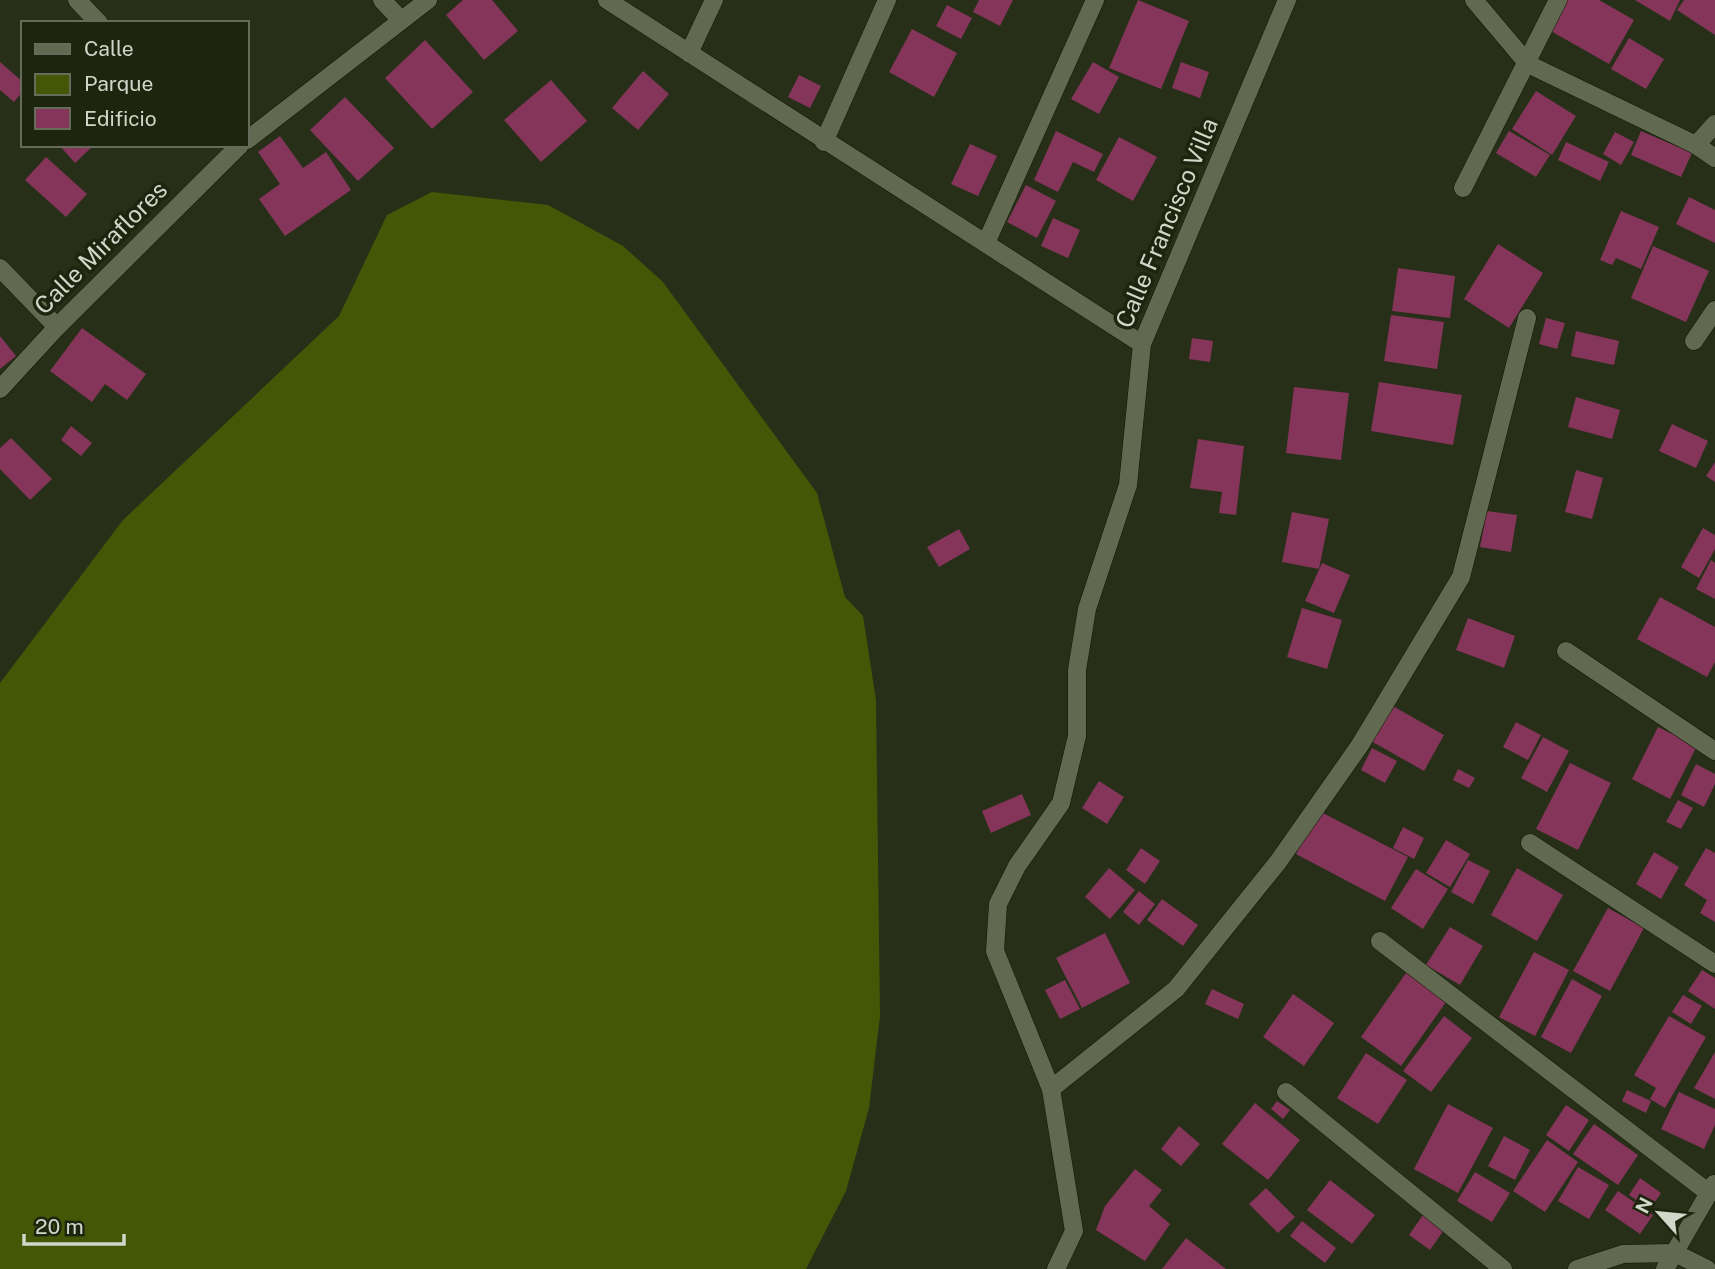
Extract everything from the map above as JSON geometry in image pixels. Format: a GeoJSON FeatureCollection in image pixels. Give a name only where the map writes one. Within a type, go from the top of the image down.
{"type":"FeatureCollection","features":[{"type":"Feature","properties":{"kind":"street"},"geometry":{"type":"LineString","coordinates":[[77,0],[97,21]]}},
{"type":"Feature","properties":{"kind":"street"},"geometry":{"type":"LineString","coordinates":[[382,0],[401,20]]}},
{"type":"Feature","properties":{"kind":"street"},"geometry":{"type":"LineString","coordinates":[[248,139],[428,0]]}},
{"type":"Feature","properties":{"kind":"street"},"geometry":{"type":"LineString","coordinates":[[607,0],[1142,344]]}},
{"type":"Feature","properties":{"kind":"street"},"geometry":{"type":"LineString","coordinates":[[689,53],[714,0]]}},
{"type":"Feature","properties":{"kind":"street"},"geometry":{"type":"LineString","coordinates":[[824,142],[887,0]]}},
{"type":"Feature","properties":{"kind":"street"},"geometry":{"type":"LineString","coordinates":[[986,243],[1095,0]]}},
{"type":"Feature","properties":{"kind":"street","name":"Calle Francisco Villa"},"geometry":{"type":"LineString","coordinates":[[1056,1269],[1074,1231],[1051,1089],[995,951],[998,904],[1017,866],[1061,803],[1077,736],[1077,670],[1087,610],[1128,485],[1142,344],[1287,0]]}},
{"type":"Feature","properties":{"kind":"street"},"geometry":{"type":"LineString","coordinates":[[1474,0],[1528,64],[1696,145],[1715,158]]}},
{"type":"Feature","properties":{"kind":"street"},"geometry":{"type":"LineString","coordinates":[[1463,188],[1558,0]]}},
{"type":"Feature","properties":{"kind":"street"},"geometry":{"type":"LineString","coordinates":[[1696,145],[1715,124]]}},
{"type":"Feature","properties":{"kind":"street","name":"Calle Miraflores"},"geometry":{"type":"LineString","coordinates":[[0,389],[227,149]]}},
{"type":"Feature","properties":{"kind":"street"},"geometry":{"type":"LineString","coordinates":[[0,268],[57,327]]}},
{"type":"Feature","properties":{"kind":"street"},"geometry":{"type":"LineString","coordinates":[[1695,341],[1715,310]]}},
{"type":"Feature","properties":{"kind":"street"},"geometry":{"type":"LineString","coordinates":[[1051,1089],[1176,989],[1278,862],[1360,746],[1461,577],[1527,318]]}},
{"type":"Feature","properties":{"kind":"street"},"geometry":{"type":"LineString","coordinates":[[1566,651],[1715,751]]}},
{"type":"Feature","properties":{"kind":"street"},"geometry":{"type":"LineString","coordinates":[[1530,843],[1715,964]]}},
{"type":"Feature","properties":{"kind":"street"},"geometry":{"type":"LineString","coordinates":[[1380,941],[1712,1188],[1665,1269]]}},
{"type":"Feature","properties":{"kind":"street"},"geometry":{"type":"LineString","coordinates":[[1286,1092],[1503,1269]]}},
{"type":"Feature","properties":{"kind":"street"},"geometry":{"type":"LineString","coordinates":[[1577,1269],[1623,1254],[1675,1253],[1707,1269]]}},
{"type":"Feature","properties":{"kind":"green space"},"geometry":{"type":"Polygon","coordinates":[[[432,192],[548,205],[623,246],[663,282],[817,493],[845,597],[863,616],[876,700],[880,1016],[869,1108],[846,1191],[806,1269],[0,1269],[0,683],[123,520],[339,316],[387,215],[432,192]]]}},
{"type":"Feature","properties":{"kind":"building"},"geometry":{"type":"Polygon","coordinates":[[[463,0],[492,0],[518,31],[484,60],[446,15],[463,0]]]}},
{"type":"Feature","properties":{"kind":"building"},"geometry":{"type":"Polygon","coordinates":[[[979,0],[1013,0],[1000,26],[973,12],[979,0]]]}},
{"type":"Feature","properties":{"kind":"building"},"geometry":{"type":"Polygon","coordinates":[[[1138,0],[1189,21],[1161,89],[1109,68],[1138,0]]]}},
{"type":"Feature","properties":{"kind":"building"},"geometry":{"type":"Polygon","coordinates":[[[1567,0],[1599,0],[1634,20],[1609,64],[1549,30],[1567,0]]]}},
{"type":"Feature","properties":{"kind":"building"},"geometry":{"type":"Polygon","coordinates":[[[1635,0],[1680,0],[1670,21],[1635,0]]]}},
{"type":"Feature","properties":{"kind":"building"},"geometry":{"type":"Polygon","coordinates":[[[1684,0],[1715,0],[1715,35],[1677,10],[1684,0]]]}},
{"type":"Feature","properties":{"kind":"building"},"geometry":{"type":"Polygon","coordinates":[[[947,5],[972,18],[961,39],[936,26],[947,5]]]}},
{"type":"Feature","properties":{"kind":"building"},"geometry":{"type":"Polygon","coordinates":[[[912,29],[957,53],[934,97],[889,72],[912,29]]]}},
{"type":"Feature","properties":{"kind":"building"},"geometry":{"type":"Polygon","coordinates":[[[1629,38],[1664,59],[1646,89],[1611,69],[1629,38]]]}},
{"type":"Feature","properties":{"kind":"building"},"geometry":{"type":"Polygon","coordinates":[[[425,40],[473,92],[432,129],[385,78],[425,40]]]}},
{"type":"Feature","properties":{"kind":"building"},"geometry":{"type":"Polygon","coordinates":[[[0,62],[21,80],[21,93],[14,102],[0,90],[0,62]]]}},
{"type":"Feature","properties":{"kind":"building"},"geometry":{"type":"Polygon","coordinates":[[[1093,62],[1119,77],[1099,114],[1071,99],[1093,62]]]}},
{"type":"Feature","properties":{"kind":"building"},"geometry":{"type":"Polygon","coordinates":[[[1181,62],[1209,72],[1200,98],[1172,88],[1181,62]]]}},
{"type":"Feature","properties":{"kind":"building"},"geometry":{"type":"Polygon","coordinates":[[[643,71],[669,94],[638,130],[612,108],[643,71]]]}},
{"type":"Feature","properties":{"kind":"building"},"geometry":{"type":"Polygon","coordinates":[[[799,75],[821,86],[810,108],[788,97],[799,75]]]}},
{"type":"Feature","properties":{"kind":"building"},"geometry":{"type":"Polygon","coordinates":[[[551,80],[587,121],[541,162],[504,120],[551,80]]]}},
{"type":"Feature","properties":{"kind":"building"},"geometry":{"type":"Polygon","coordinates":[[[1536,91],[1576,116],[1552,155],[1512,129],[1536,91]]]}},
{"type":"Feature","properties":{"kind":"building"},"geometry":{"type":"Polygon","coordinates":[[[345,97],[394,148],[358,181],[310,130],[345,97]]]}},
{"type":"Feature","properties":{"kind":"building"},"geometry":{"type":"Polygon","coordinates":[[[1056,131],[1103,154],[1094,172],[1073,162],[1058,192],[1034,180],[1056,131]]]}},
{"type":"Feature","properties":{"kind":"building"},"geometry":{"type":"Polygon","coordinates":[[[1509,131],[1550,155],[1536,177],[1496,153],[1509,131]]]}},
{"type":"Feature","properties":{"kind":"building"},"geometry":{"type":"Polygon","coordinates":[[[1641,131],[1692,153],[1681,177],[1631,155],[1641,131]]]}},
{"type":"Feature","properties":{"kind":"building"},"geometry":{"type":"Polygon","coordinates":[[[1615,132],[1634,142],[1621,165],[1603,154],[1615,132]]]}},
{"type":"Feature","properties":{"kind":"building"},"geometry":{"type":"Polygon","coordinates":[[[280,136],[303,168],[326,152],[351,190],[285,236],[259,199],[280,184],[258,152],[280,136]]]}},
{"type":"Feature","properties":{"kind":"building"},"geometry":{"type":"Polygon","coordinates":[[[1119,137],[1157,157],[1133,201],[1096,180],[1119,137]]]}},
{"type":"Feature","properties":{"kind":"building"},"geometry":{"type":"Polygon","coordinates":[[[1566,142],[1609,162],[1600,181],[1558,160],[1566,142]]]}},
{"type":"Feature","properties":{"kind":"building"},"geometry":{"type":"Polygon","coordinates":[[[970,144],[997,156],[978,196],[951,184],[970,144]]]}},
{"type":"Feature","properties":{"kind":"building"},"geometry":{"type":"Polygon","coordinates":[[[61,147],[92,147],[75,163],[61,147]]]}},
{"type":"Feature","properties":{"kind":"building"},"geometry":{"type":"Polygon","coordinates":[[[46,157],[87,194],[66,217],[25,180],[46,157]]]}},
{"type":"Feature","properties":{"kind":"building"},"geometry":{"type":"Polygon","coordinates":[[[1026,185],[1056,201],[1037,238],[1007,222],[1026,185]]]}},
{"type":"Feature","properties":{"kind":"building"},"geometry":{"type":"Polygon","coordinates":[[[1689,197],[1715,210],[1715,243],[1676,224],[1689,197]]]}},
{"type":"Feature","properties":{"kind":"building"},"geometry":{"type":"Polygon","coordinates":[[[1621,211],[1659,227],[1641,269],[1616,258],[1612,265],[1600,260],[1621,211]]]}},
{"type":"Feature","properties":{"kind":"building"},"geometry":{"type":"Polygon","coordinates":[[[1053,218],[1080,230],[1068,258],[1041,246],[1053,218]]]}},
{"type":"Feature","properties":{"kind":"building"},"geometry":{"type":"Polygon","coordinates":[[[1498,244],[1543,273],[1509,328],[1464,299],[1498,244]]]}},
{"type":"Feature","properties":{"kind":"building"},"geometry":{"type":"Polygon","coordinates":[[[1653,246],[1709,271],[1686,322],[1631,298],[1653,246]]]}},
{"type":"Feature","properties":{"kind":"building"},"geometry":{"type":"Polygon","coordinates":[[[1398,268],[1455,276],[1450,318],[1392,311],[1398,268]]]}},
{"type":"Feature","properties":{"kind":"building"},"geometry":{"type":"Polygon","coordinates":[[[1391,315],[1444,322],[1437,369],[1384,361],[1391,315]]]}},
{"type":"Feature","properties":{"kind":"building"},"geometry":{"type":"Polygon","coordinates":[[[1546,318],[1565,323],[1557,349],[1539,344],[1546,318]]]}},
{"type":"Feature","properties":{"kind":"building"},"geometry":{"type":"Polygon","coordinates":[[[82,328],[146,374],[127,400],[105,384],[92,402],[50,371],[82,328]]]}},
{"type":"Feature","properties":{"kind":"building"},"geometry":{"type":"Polygon","coordinates":[[[1576,331],[1619,341],[1614,365],[1571,356],[1576,331]]]}},
{"type":"Feature","properties":{"kind":"building"},"geometry":{"type":"Polygon","coordinates":[[[0,336],[16,356],[0,369],[0,336]]]}},
{"type":"Feature","properties":{"kind":"building"},"geometry":{"type":"Polygon","coordinates":[[[1192,338],[1213,341],[1210,362],[1189,359],[1192,338]]]}},
{"type":"Feature","properties":{"kind":"building"},"geometry":{"type":"Polygon","coordinates":[[[1379,382],[1462,395],[1453,445],[1371,431],[1379,382]]]}},
{"type":"Feature","properties":{"kind":"building"},"geometry":{"type":"Polygon","coordinates":[[[1294,387],[1349,393],[1341,460],[1286,453],[1294,387]]]}},
{"type":"Feature","properties":{"kind":"building"},"geometry":{"type":"Polygon","coordinates":[[[1576,397],[1620,410],[1612,439],[1568,427],[1576,397]]]}},
{"type":"Feature","properties":{"kind":"building"},"geometry":{"type":"Polygon","coordinates":[[[1672,424],[1708,441],[1696,468],[1659,451],[1672,424]]]}},
{"type":"Feature","properties":{"kind":"building"},"geometry":{"type":"Polygon","coordinates":[[[71,426],[92,443],[81,456],[61,440],[71,426]]]}},
{"type":"Feature","properties":{"kind":"building"},"geometry":{"type":"Polygon","coordinates":[[[11,438],[52,479],[30,500],[0,469],[0,448],[11,438]]]}},
{"type":"Feature","properties":{"kind":"building"},"geometry":{"type":"Polygon","coordinates":[[[1198,439],[1244,446],[1236,515],[1219,513],[1222,492],[1190,488],[1198,439]]]}},
{"type":"Feature","properties":{"kind":"building"},"geometry":{"type":"Polygon","coordinates":[[[1715,462],[1715,482],[1706,476],[1715,462]]]}},
{"type":"Feature","properties":{"kind":"building"},"geometry":{"type":"Polygon","coordinates":[[[1576,470],[1603,478],[1592,519],[1565,512],[1576,470]]]}},
{"type":"Feature","properties":{"kind":"building"},"geometry":{"type":"Polygon","coordinates":[[[1487,511],[1517,515],[1511,552],[1480,547],[1487,511]]]}},
{"type":"Feature","properties":{"kind":"building"},"geometry":{"type":"Polygon","coordinates":[[[1292,512],[1329,519],[1319,569],[1282,562],[1292,512]]]}},
{"type":"Feature","properties":{"kind":"building"},"geometry":{"type":"Polygon","coordinates":[[[1703,528],[1715,535],[1715,549],[1699,578],[1681,567],[1703,528]]]}},
{"type":"Feature","properties":{"kind":"building"},"geometry":{"type":"Polygon","coordinates":[[[959,529],[970,549],[939,567],[927,547],[959,529]]]}},
{"type":"Feature","properties":{"kind":"building"},"geometry":{"type":"Polygon","coordinates":[[[1711,560],[1715,563],[1715,599],[1696,589],[1711,560]]]}},
{"type":"Feature","properties":{"kind":"building"},"geometry":{"type":"Polygon","coordinates":[[[1322,563],[1350,575],[1334,613],[1305,601],[1322,563]]]}},
{"type":"Feature","properties":{"kind":"building"},"geometry":{"type":"Polygon","coordinates":[[[1660,597],[1715,627],[1715,662],[1707,677],[1637,639],[1660,597]]]}},
{"type":"Feature","properties":{"kind":"building"},"geometry":{"type":"Polygon","coordinates":[[[1302,608],[1342,620],[1327,669],[1287,657],[1302,608]]]}},
{"type":"Feature","properties":{"kind":"building"},"geometry":{"type":"Polygon","coordinates":[[[1468,618],[1515,636],[1504,668],[1456,650],[1468,618]]]}},
{"type":"Feature","properties":{"kind":"building"},"geometry":{"type":"Polygon","coordinates":[[[1391,705],[1444,735],[1424,771],[1371,741],[1391,705]]]}},
{"type":"Feature","properties":{"kind":"building"},"geometry":{"type":"Polygon","coordinates":[[[1516,722],[1541,735],[1528,760],[1503,747],[1516,722]]]}},
{"type":"Feature","properties":{"kind":"building"},"geometry":{"type":"Polygon","coordinates":[[[1658,727],[1697,746],[1670,799],[1632,779],[1658,727]]]}},
{"type":"Feature","properties":{"kind":"building"},"geometry":{"type":"Polygon","coordinates":[[[1543,737],[1569,751],[1547,792],[1521,778],[1543,737]]]}},
{"type":"Feature","properties":{"kind":"building"},"geometry":{"type":"Polygon","coordinates":[[[1372,748],[1397,761],[1385,783],[1361,770],[1372,748]]]}},
{"type":"Feature","properties":{"kind":"building"},"geometry":{"type":"Polygon","coordinates":[[[1570,763],[1611,783],[1578,850],[1536,829],[1570,763]]]}},
{"type":"Feature","properties":{"kind":"building"},"geometry":{"type":"Polygon","coordinates":[[[1696,764],[1715,774],[1715,784],[1704,807],[1681,795],[1696,764]]]}},
{"type":"Feature","properties":{"kind":"building"},"geometry":{"type":"Polygon","coordinates":[[[1458,769],[1475,778],[1469,788],[1453,780],[1458,769]]]}},
{"type":"Feature","properties":{"kind":"building"},"geometry":{"type":"Polygon","coordinates":[[[1099,781],[1124,797],[1107,824],[1082,808],[1099,781]]]}},
{"type":"Feature","properties":{"kind":"building"},"geometry":{"type":"Polygon","coordinates":[[[1022,794],[1031,815],[991,833],[982,811],[1022,794]]]}},
{"type":"Feature","properties":{"kind":"building"},"geometry":{"type":"Polygon","coordinates":[[[1678,800],[1693,808],[1681,829],[1666,822],[1678,800]]]}},
{"type":"Feature","properties":{"kind":"building"},"geometry":{"type":"Polygon","coordinates":[[[1319,811],[1408,857],[1385,901],[1296,854],[1319,811]]]}},
{"type":"Feature","properties":{"kind":"building"},"geometry":{"type":"Polygon","coordinates":[[[1403,827],[1424,838],[1414,859],[1393,848],[1403,827]]]}},
{"type":"Feature","properties":{"kind":"building"},"geometry":{"type":"Polygon","coordinates":[[[1446,840],[1470,854],[1450,887],[1426,873],[1446,840]]]}},
{"type":"Feature","properties":{"kind":"building"},"geometry":{"type":"Polygon","coordinates":[[[1141,848],[1160,861],[1145,884],[1126,870],[1141,848]]]}},
{"type":"Feature","properties":{"kind":"building"},"geometry":{"type":"Polygon","coordinates":[[[1706,848],[1715,853],[1715,922],[1700,913],[1707,900],[1684,885],[1706,848]]]}},
{"type":"Feature","properties":{"kind":"building"},"geometry":{"type":"Polygon","coordinates":[[[1654,852],[1679,867],[1661,899],[1636,884],[1654,852]]]}},
{"type":"Feature","properties":{"kind":"building"},"geometry":{"type":"Polygon","coordinates":[[[1468,860],[1490,871],[1473,904],[1451,892],[1468,860]]]}},
{"type":"Feature","properties":{"kind":"building"},"geometry":{"type":"Polygon","coordinates":[[[1109,868],[1135,890],[1110,919],[1085,897],[1109,868]]]}},
{"type":"Feature","properties":{"kind":"building"},"geometry":{"type":"Polygon","coordinates":[[[1517,868],[1563,895],[1537,941],[1491,915],[1517,868]]]}},
{"type":"Feature","properties":{"kind":"building"},"geometry":{"type":"Polygon","coordinates":[[[1416,869],[1448,889],[1423,929],[1391,908],[1416,869]]]}},
{"type":"Feature","properties":{"kind":"building"},"geometry":{"type":"Polygon","coordinates":[[[1139,891],[1155,904],[1139,925],[1123,912],[1139,891]]]}},
{"type":"Feature","properties":{"kind":"building"},"geometry":{"type":"Polygon","coordinates":[[[1162,899],[1198,925],[1183,946],[1147,920],[1162,899]]]}},
{"type":"Feature","properties":{"kind":"building"},"geometry":{"type":"Polygon","coordinates":[[[1608,908],[1644,928],[1610,991],[1573,971],[1608,908]]]}},
{"type":"Feature","properties":{"kind":"building"},"geometry":{"type":"Polygon","coordinates":[[[1450,927],[1483,946],[1460,985],[1426,965],[1450,927]]]}},
{"type":"Feature","properties":{"kind":"building"},"geometry":{"type":"Polygon","coordinates":[[[1105,933],[1130,983],[1082,1008],[1056,958],[1105,933]]]}},
{"type":"Feature","properties":{"kind":"building"},"geometry":{"type":"Polygon","coordinates":[[[1534,952],[1569,970],[1535,1036],[1499,1017],[1534,952]]]}},
{"type":"Feature","properties":{"kind":"building"},"geometry":{"type":"Polygon","coordinates":[[[1702,970],[1715,978],[1715,1009],[1688,991],[1702,970]]]}},
{"type":"Feature","properties":{"kind":"building"},"geometry":{"type":"Polygon","coordinates":[[[1406,973],[1446,1002],[1401,1066],[1361,1037],[1406,973]]]}},
{"type":"Feature","properties":{"kind":"building"},"geometry":{"type":"Polygon","coordinates":[[[1572,979],[1602,996],[1571,1053],[1541,1037],[1572,979]]]}},
{"type":"Feature","properties":{"kind":"building"},"geometry":{"type":"Polygon","coordinates":[[[1065,980],[1080,1009],[1060,1019],[1045,990],[1065,980]]]}},
{"type":"Feature","properties":{"kind":"building"},"geometry":{"type":"Polygon","coordinates":[[[1212,989],[1244,1004],[1238,1019],[1205,1004],[1212,989]]]}},
{"type":"Feature","properties":{"kind":"building"},"geometry":{"type":"Polygon","coordinates":[[[1293,994],[1334,1023],[1304,1066],[1263,1037],[1293,994]]]}},
{"type":"Feature","properties":{"kind":"building"},"geometry":{"type":"Polygon","coordinates":[[[1683,995],[1702,1006],[1691,1024],[1672,1012],[1683,995]]]}},
{"type":"Feature","properties":{"kind":"building"},"geometry":{"type":"Polygon","coordinates":[[[1444,1016],[1472,1038],[1431,1092],[1403,1071],[1444,1016]]]}},
{"type":"Feature","properties":{"kind":"building"},"geometry":{"type":"Polygon","coordinates":[[[1669,1016],[1706,1037],[1665,1108],[1650,1099],[1656,1088],[1634,1075],[1669,1016]]]}},
{"type":"Feature","properties":{"kind":"building"},"geometry":{"type":"Polygon","coordinates":[[[1715,1052],[1715,1099],[1694,1088],[1715,1052]]]}},
{"type":"Feature","properties":{"kind":"building"},"geometry":{"type":"Polygon","coordinates":[[[1366,1053],[1407,1080],[1378,1124],[1337,1098],[1366,1053]]]}},
{"type":"Feature","properties":{"kind":"building"},"geometry":{"type":"Polygon","coordinates":[[[1627,1090],[1651,1101],[1646,1113],[1622,1101],[1627,1090]]]}},
{"type":"Feature","properties":{"kind":"building"},"geometry":{"type":"Polygon","coordinates":[[[1679,1092],[1715,1109],[1715,1125],[1704,1149],[1661,1129],[1679,1092]]]}},
{"type":"Feature","properties":{"kind":"building"},"geometry":{"type":"Polygon","coordinates":[[[1277,1101],[1290,1110],[1283,1119],[1271,1109],[1277,1101]]]}},
{"type":"Feature","properties":{"kind":"building"},"geometry":{"type":"Polygon","coordinates":[[[1255,1103],[1300,1140],[1268,1180],[1222,1144],[1255,1103]]]}},
{"type":"Feature","properties":{"kind":"building"},"geometry":{"type":"Polygon","coordinates":[[[1448,1104],[1493,1128],[1458,1193],[1414,1169],[1448,1104]]]}},
{"type":"Feature","properties":{"kind":"building"},"geometry":{"type":"Polygon","coordinates":[[[1566,1105],[1589,1120],[1569,1151],[1546,1135],[1566,1105]]]}},
{"type":"Feature","properties":{"kind":"building"},"geometry":{"type":"Polygon","coordinates":[[[1594,1124],[1638,1155],[1618,1185],[1573,1154],[1594,1124]]]}},
{"type":"Feature","properties":{"kind":"building"},"geometry":{"type":"Polygon","coordinates":[[[1179,1126],[1200,1144],[1181,1166],[1161,1149],[1179,1126]]]}},
{"type":"Feature","properties":{"kind":"building"},"geometry":{"type":"Polygon","coordinates":[[[1504,1136],[1530,1150],[1515,1180],[1488,1166],[1504,1136]]]}},
{"type":"Feature","properties":{"kind":"building"},"geometry":{"type":"Polygon","coordinates":[[[1547,1140],[1578,1162],[1545,1212],[1513,1191],[1547,1140]]]}},
{"type":"Feature","properties":{"kind":"building"},"geometry":{"type":"Polygon","coordinates":[[[1578,1167],[1609,1185],[1589,1219],[1558,1201],[1578,1167]]]}},
{"type":"Feature","properties":{"kind":"building"},"geometry":{"type":"Polygon","coordinates":[[[1135,1169],[1162,1190],[1149,1206],[1170,1224],[1145,1261],[1096,1230],[1105,1206],[1135,1169]]]}},
{"type":"Feature","properties":{"kind":"building"},"geometry":{"type":"Polygon","coordinates":[[[1475,1172],[1510,1193],[1492,1222],[1457,1201],[1475,1172]]]}},
{"type":"Feature","properties":{"kind":"building"},"geometry":{"type":"Polygon","coordinates":[[[1640,1178],[1661,1193],[1650,1209],[1629,1195],[1640,1178]]]}},
{"type":"Feature","properties":{"kind":"building"},"geometry":{"type":"Polygon","coordinates":[[[1330,1180],[1375,1215],[1352,1244],[1307,1210],[1330,1180]]]}},
{"type":"Feature","properties":{"kind":"building"},"geometry":{"type":"Polygon","coordinates":[[[1266,1188],[1295,1217],[1278,1233],[1249,1204],[1266,1188]]]}},
{"type":"Feature","properties":{"kind":"building"},"geometry":{"type":"Polygon","coordinates":[[[1618,1191],[1653,1215],[1640,1234],[1605,1210],[1618,1191]]]}},
{"type":"Feature","properties":{"kind":"building"},"geometry":{"type":"Polygon","coordinates":[[[1425,1212],[1446,1227],[1430,1250],[1409,1235],[1425,1212]]]}},
{"type":"Feature","properties":{"kind":"building"},"geometry":{"type":"Polygon","coordinates":[[[1302,1221],[1336,1248],[1325,1263],[1290,1236],[1302,1221]]]}},
{"type":"Feature","properties":{"kind":"building"},"geometry":{"type":"Polygon","coordinates":[[[1186,1238],[1226,1269],[1162,1269],[1186,1238]]]}}]}
